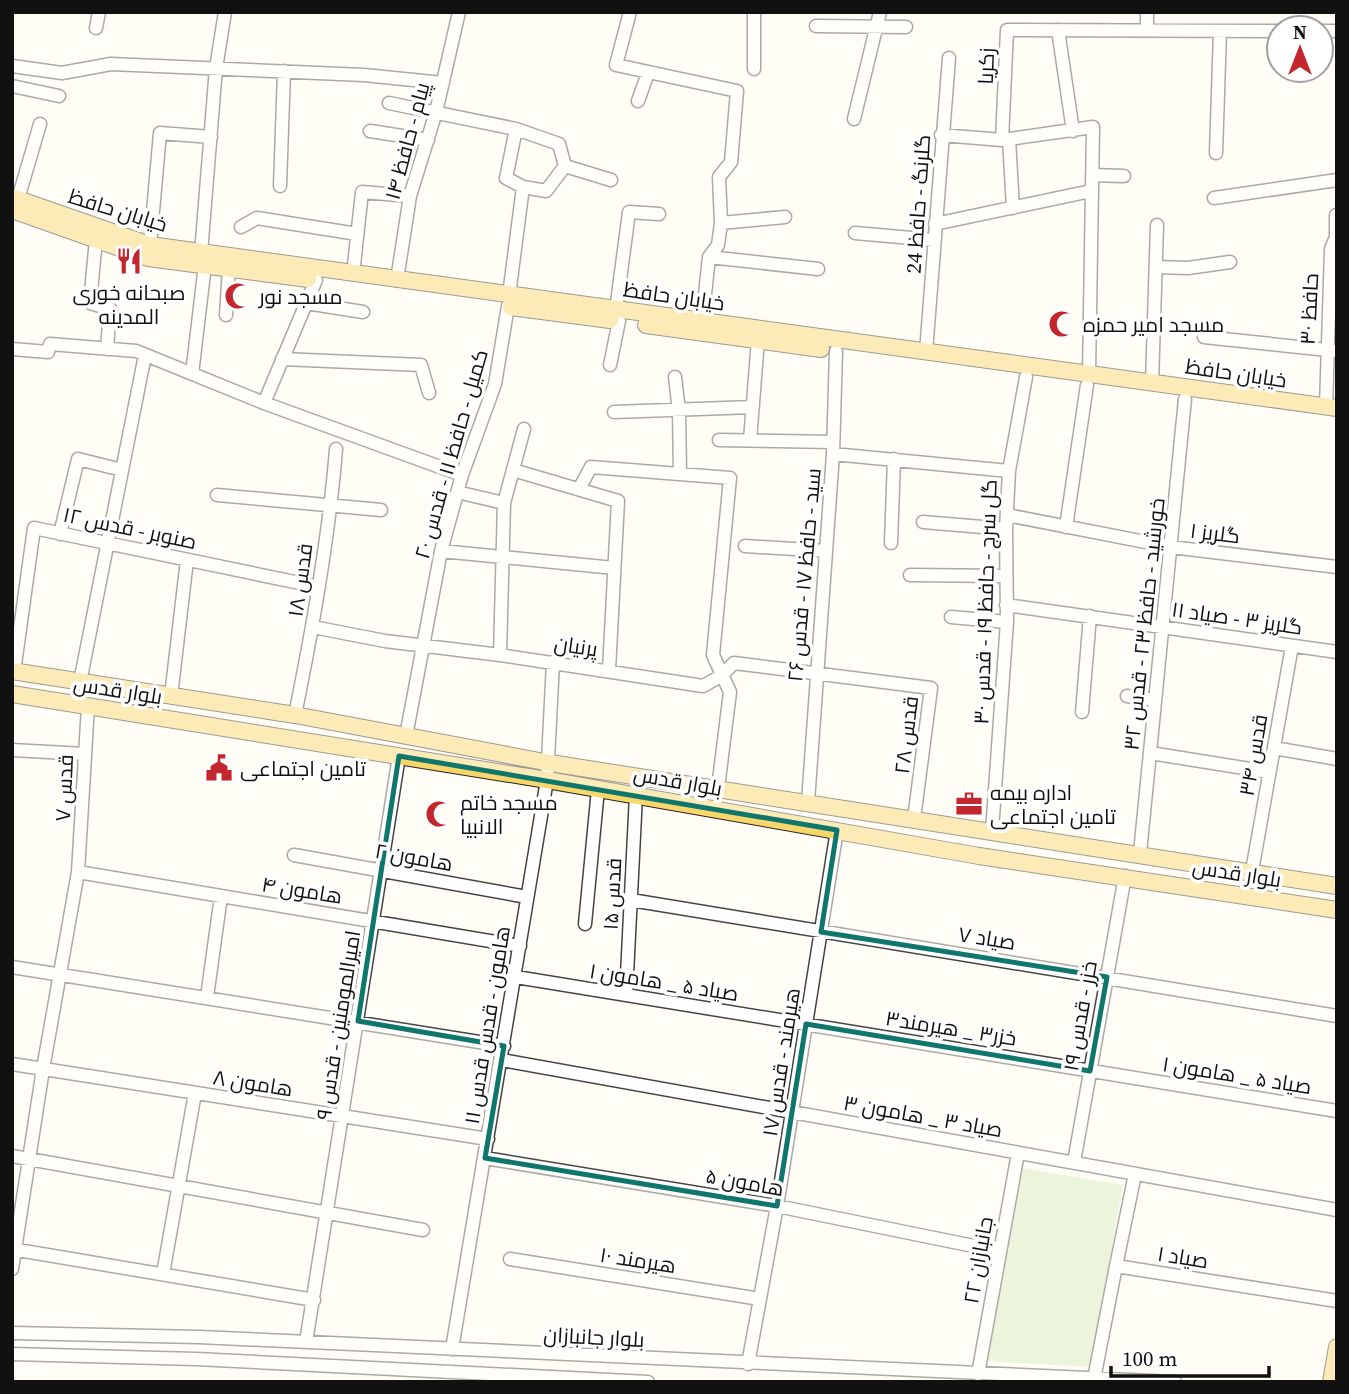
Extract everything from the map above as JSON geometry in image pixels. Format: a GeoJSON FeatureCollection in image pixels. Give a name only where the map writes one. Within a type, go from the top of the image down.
{"type":"FeatureCollection","features":[{"type":"Feature","properties":{"kind":"main road","name":"خیابان حافظ"},"geometry":{"type":"LineString","coordinates":[[14,202],[96,239],[148,258],[203,259],[353,274],[509,301]]}},
{"type":"Feature","properties":{"kind":"main road","name":"خیابان حافظ"},"geometry":{"type":"LineString","coordinates":[[14,202],[149,246],[229,268],[617,315],[758,340],[1026,377],[1152,383],[1333,411]]}},
{"type":"Feature","properties":{"kind":"main road","name":"خیابان حافظ"},"geometry":{"type":"LineString","coordinates":[[617,315],[702,321],[926,352],[1185,399],[1333,411]]}},
{"type":"Feature","properties":{"kind":"main road","name":"بلوار قدس"},"geometry":{"type":"LineString","coordinates":[[13,671],[295,715],[550,763],[1140,853],[1337,886]]}},
{"type":"Feature","properties":{"kind":"main road","name":"بلوار قدس"},"geometry":{"type":"LineString","coordinates":[[12,694],[547,780],[979,856],[1337,910]]}},
{"type":"Feature","properties":{"kind":"main road"},"geometry":{"type":"LineString","coordinates":[[1331,1382],[1337,1347]]}},
{"type":"Feature","properties":{"kind":"street"},"geometry":{"type":"LineString","coordinates":[[96,28],[99,12]]}},
{"type":"Feature","properties":{"kind":"street"},"geometry":{"type":"LineString","coordinates":[[192,374],[216,68],[225,12]]}},
{"type":"Feature","properties":{"kind":"street","name":"پیام - حافظ ۱۴"},"geometry":{"type":"LineString","coordinates":[[397,280],[410,196],[436,112],[459,12]]}},
{"type":"Feature","properties":{"kind":"street"},"geometry":{"type":"LineString","coordinates":[[630,12],[616,65],[737,91],[732,162],[719,177],[721,223],[718,245],[709,257],[702,321]]}},
{"type":"Feature","properties":{"kind":"street"},"geometry":{"type":"LineString","coordinates":[[754,12],[754,69]]}},
{"type":"Feature","properties":{"kind":"street"},"geometry":{"type":"LineString","coordinates":[[855,119],[880,12]]}},
{"type":"Feature","properties":{"kind":"street"},"geometry":{"type":"LineString","coordinates":[[1147,12],[1147,31]]}},
{"type":"Feature","properties":{"kind":"street"},"geometry":{"type":"LineString","coordinates":[[816,26],[906,27]]}},
{"type":"Feature","properties":{"kind":"street","name":"زکریا"},"geometry":{"type":"LineString","coordinates":[[1005,139],[1007,30],[1265,31]]}},
{"type":"Feature","properties":{"kind":"street"},"geometry":{"type":"LineString","coordinates":[[1058,30],[1073,131]]}},
{"type":"Feature","properties":{"kind":"street"},"geometry":{"type":"LineString","coordinates":[[1216,153],[1220,32]]}},
{"type":"Feature","properties":{"kind":"street","name":"گلرنگ - حافظ 24"},"geometry":{"type":"LineString","coordinates":[[926,352],[949,58]]}},
{"type":"Feature","properties":{"kind":"street"},"geometry":{"type":"LineString","coordinates":[[12,66],[62,73],[111,64],[216,68],[443,83]]}},
{"type":"Feature","properties":{"kind":"street"},"geometry":{"type":"LineString","coordinates":[[281,186],[284,71]]}},
{"type":"Feature","properties":{"kind":"street"},"geometry":{"type":"LineString","coordinates":[[638,101],[648,73]]}},
{"type":"Feature","properties":{"kind":"street"},"geometry":{"type":"LineString","coordinates":[[12,86],[59,96]]}},
{"type":"Feature","properties":{"kind":"street"},"geometry":{"type":"LineString","coordinates":[[388,103],[516,129],[559,144],[565,166]]}},
{"type":"Feature","properties":{"kind":"street"},"geometry":{"type":"LineString","coordinates":[[14,202],[40,124]]}},
{"type":"Feature","properties":{"kind":"street"},"geometry":{"type":"LineString","coordinates":[[941,135],[1005,139],[1093,127],[1088,380],[1066,527]]}},
{"type":"Feature","properties":{"kind":"street"},"geometry":{"type":"LineString","coordinates":[[516,129],[506,178],[523,187],[546,191],[565,166]]}},
{"type":"Feature","properties":{"kind":"street"},"geometry":{"type":"LineString","coordinates":[[370,131],[428,139]]}},
{"type":"Feature","properties":{"kind":"street"},"geometry":{"type":"LineString","coordinates":[[149,246],[160,133],[211,137]]}},
{"type":"Feature","properties":{"kind":"street"},"geometry":{"type":"LineString","coordinates":[[1005,139],[1013,208]]}},
{"type":"Feature","properties":{"kind":"street"},"geometry":{"type":"LineString","coordinates":[[565,166],[611,180]]}},
{"type":"Feature","properties":{"kind":"street"},"geometry":{"type":"LineString","coordinates":[[1092,175],[1125,176]]}},
{"type":"Feature","properties":{"kind":"street"},"geometry":{"type":"LineString","coordinates":[[1214,198],[1337,180]]}},
{"type":"Feature","properties":{"kind":"street","name":"کمیل - حافظ ۱۱ - قدس ۲۰"},"geometry":{"type":"LineString","coordinates":[[406,736],[442,551],[457,492],[495,384],[509,301],[523,187]]}},
{"type":"Feature","properties":{"kind":"street"},"geometry":{"type":"LineString","coordinates":[[935,224],[1091,191]]}},
{"type":"Feature","properties":{"kind":"street"},"geometry":{"type":"LineString","coordinates":[[353,274],[362,192],[410,196]]}},
{"type":"Feature","properties":{"kind":"street"},"geometry":{"type":"LineString","coordinates":[[610,365],[629,212],[659,214]]}},
{"type":"Feature","properties":{"kind":"street","name":"حافظ ۳۰"},"geometry":{"type":"LineString","coordinates":[[1333,411],[1331,250],[1336,237],[1336,215]]}},
{"type":"Feature","properties":{"kind":"street"},"geometry":{"type":"LineString","coordinates":[[241,228],[257,218],[357,234]]}},
{"type":"Feature","properties":{"kind":"street"},"geometry":{"type":"LineString","coordinates":[[721,223],[785,218]]}},
{"type":"Feature","properties":{"kind":"street"},"geometry":{"type":"LineString","coordinates":[[1152,383],[1157,225]]}},
{"type":"Feature","properties":{"kind":"street"},"geometry":{"type":"LineString","coordinates":[[855,233],[934,240]]}},
{"type":"Feature","properties":{"kind":"street"},"geometry":{"type":"LineString","coordinates":[[96,239],[90,303],[110,309],[107,349]]}},
{"type":"Feature","properties":{"kind":"street"},"geometry":{"type":"LineString","coordinates":[[709,257],[818,269]]}},
{"type":"Feature","properties":{"kind":"street"},"geometry":{"type":"LineString","coordinates":[[1156,267],[1188,268],[1230,262]]}},
{"type":"Feature","properties":{"kind":"street"},"geometry":{"type":"LineString","coordinates":[[226,315],[229,268]]}},
{"type":"Feature","properties":{"kind":"street"},"geometry":{"type":"LineString","coordinates":[[264,403],[316,280]]}},
{"type":"Feature","properties":{"kind":"street"},"geometry":{"type":"LineString","coordinates":[[306,303],[362,312]]}},
{"type":"Feature","properties":{"kind":"street"},"geometry":{"type":"LineString","coordinates":[[1204,337],[1331,350]]}},
{"type":"Feature","properties":{"kind":"street"},"geometry":{"type":"LineString","coordinates":[[750,440],[758,340]]}},
{"type":"Feature","properties":{"kind":"street"},"geometry":{"type":"LineString","coordinates":[[12,349],[48,352],[50,344],[145,355],[264,403],[463,475]]}},
{"type":"Feature","properties":{"kind":"street","name":"سید - حافظ ۱۷ - قدس ۲۶"},"geometry":{"type":"LineString","coordinates":[[808,802],[833,448],[835,351]]}},
{"type":"Feature","properties":{"kind":"street"},"geometry":{"type":"LineString","coordinates":[[80,682],[145,355]]}},
{"type":"Feature","properties":{"kind":"street"},"geometry":{"type":"LineString","coordinates":[[282,359],[421,365],[429,393]]}},
{"type":"Feature","properties":{"kind":"street"},"geometry":{"type":"LineString","coordinates":[[675,377],[680,411],[680,474]]}},
{"type":"Feature","properties":{"kind":"street","name":"گل سرج - حافظ ۱۹ - قدس ۳۰"},"geometry":{"type":"LineString","coordinates":[[992,831],[1007,622],[1006,529],[1009,471],[1026,377]]}},
{"type":"Feature","properties":{"kind":"street","name":"خورشید - حافظ ۲۳ - قدس ۳۲"},"geometry":{"type":"LineString","coordinates":[[1140,853],[1185,399]]}},
{"type":"Feature","properties":{"kind":"street"},"geometry":{"type":"LineString","coordinates":[[614,412],[753,407]]}},
{"type":"Feature","properties":{"kind":"street"},"geometry":{"type":"LineString","coordinates":[[500,654],[504,503],[524,429]]}},
{"type":"Feature","properties":{"kind":"street"},"geometry":{"type":"LineString","coordinates":[[719,440],[750,440],[833,448],[894,459],[1009,471]]}},
{"type":"Feature","properties":{"kind":"street","name":"قدس ۱۸"},"geometry":{"type":"LineString","coordinates":[[295,715],[313,627],[332,504],[336,449]]}},
{"type":"Feature","properties":{"kind":"street"},"geometry":{"type":"LineString","coordinates":[[60,534],[78,459],[122,470]]}},
{"type":"Feature","properties":{"kind":"street"},"geometry":{"type":"LineString","coordinates":[[891,543],[894,459]]}},
{"type":"Feature","properties":{"kind":"street"},"geometry":{"type":"LineString","coordinates":[[579,489],[591,467],[730,478],[713,655],[730,692],[718,789]]}},
{"type":"Feature","properties":{"kind":"street"},"geometry":{"type":"LineString","coordinates":[[513,470],[618,501],[609,670]]}},
{"type":"Feature","properties":{"kind":"street"},"geometry":{"type":"LineString","coordinates":[[457,492],[504,503]]}},
{"type":"Feature","properties":{"kind":"street"},"geometry":{"type":"LineString","coordinates":[[217,495],[381,510]]}},
{"type":"Feature","properties":{"kind":"street","name":"گلریز ۱"},"geometry":{"type":"LineString","coordinates":[[1007,515],[1171,547],[1337,567]]}},
{"type":"Feature","properties":{"kind":"street"},"geometry":{"type":"LineString","coordinates":[[923,522],[1006,529]]}},
{"type":"Feature","properties":{"kind":"street","name":"صنوبر - قدس ۱۲"},"geometry":{"type":"LineString","coordinates":[[13,671],[34,528],[319,587]]}},
{"type":"Feature","properties":{"kind":"street"},"geometry":{"type":"LineString","coordinates":[[745,546],[826,551]]}},
{"type":"Feature","properties":{"kind":"street"},"geometry":{"type":"LineString","coordinates":[[442,551],[614,568]]}},
{"type":"Feature","properties":{"kind":"street"},"geometry":{"type":"LineString","coordinates":[[171,696],[187,560]]}},
{"type":"Feature","properties":{"kind":"street"},"geometry":{"type":"LineString","coordinates":[[910,575],[1006,576]]}},
{"type":"Feature","properties":{"kind":"street","name":"گلریز ۳ - صیاد ۱۱"},"geometry":{"type":"LineString","coordinates":[[1006,605],[1337,652]]}},
{"type":"Feature","properties":{"kind":"street"},"geometry":{"type":"LineString","coordinates":[[951,617],[1007,622]]}},
{"type":"Feature","properties":{"kind":"street"},"geometry":{"type":"LineString","coordinates":[[1082,712],[1090,617]]}},
{"type":"Feature","properties":{"kind":"street","name":"پرنیان"},"geometry":{"type":"LineString","coordinates":[[313,627],[423,646],[500,654],[703,685],[721,676],[734,663],[815,675]]}},
{"type":"Feature","properties":{"kind":"street","name":"قدس ۳۴"},"geometry":{"type":"LineString","coordinates":[[1252,871],[1292,646]]}},
{"type":"Feature","properties":{"kind":"street","name":"هامون - قدس قدس ۱۱"},"geometry":{"type":"LineString","coordinates":[[452,1349],[505,1046],[550,763],[553,662]]}},
{"type":"Feature","properties":{"kind":"street","name":"قدس ۲۸"},"geometry":{"type":"LineString","coordinates":[[815,675],[931,688],[914,819]]}},
{"type":"Feature","properties":{"kind":"street"},"geometry":{"type":"LineString","coordinates":[[1127,696],[1155,700]]}},
{"type":"Feature","properties":{"kind":"street","name":"قدس ۷"},"geometry":{"type":"LineString","coordinates":[[12,1269],[43,1069],[78,872],[88,706]]}},
{"type":"Feature","properties":{"kind":"street"},"geometry":{"type":"LineString","coordinates":[[1274,748],[1337,759]]}},
{"type":"Feature","properties":{"kind":"street"},"geometry":{"type":"LineString","coordinates":[[12,750],[85,754]]}},
{"type":"Feature","properties":{"kind":"street"},"geometry":{"type":"LineString","coordinates":[[1150,753],[1269,772]]}},
{"type":"Feature","properties":{"kind":"street","name":"امیرالمومنین - قدس ۹"},"geometry":{"type":"LineString","coordinates":[[306,1342],[399,756]]}},
{"type":"Feature","properties":{"kind":"street"},"geometry":{"type":"LineString","coordinates":[[585,924],[598,789]]}},
{"type":"Feature","properties":{"kind":"street","name":"قدس ۱۵"},"geometry":{"type":"LineString","coordinates":[[626,995],[636,795]]}},
{"type":"Feature","properties":{"kind":"street","name":"هیرمند - قدس ۱۷"},"geometry":{"type":"LineString","coordinates":[[748,1364],[777,1206],[837,830]]}},
{"type":"Feature","properties":{"kind":"street","name":"هامون ۲"},"geometry":{"type":"LineString","coordinates":[[294,855],[527,897]]}},
{"type":"Feature","properties":{"kind":"street","name":"هامون ۴"},"geometry":{"type":"LineString","coordinates":[[78,872],[520,946]]}},
{"type":"Feature","properties":{"kind":"street","name":"خزر - قدس ۱۹"},"geometry":{"type":"LineString","coordinates":[[1074,1162],[1125,876]]}},
{"type":"Feature","properties":{"kind":"street"},"geometry":{"type":"LineString","coordinates":[[207,997],[221,896]]}},
{"type":"Feature","properties":{"kind":"street","name":"صیاد ۷"},"geometry":{"type":"LineString","coordinates":[[631,900],[1337,1016]]}},
{"type":"Feature","properties":{"kind":"street"},"geometry":{"type":"LineString","coordinates":[[12,967],[505,1046]]}},
{"type":"Feature","properties":{"kind":"street","name":"صیاد ۵ _ هامون ۱"},"geometry":{"type":"LineString","coordinates":[[516,977],[806,1024]]}},
{"type":"Feature","properties":{"kind":"street","name":"خزر۳ _ هیرمند۳"},"geometry":{"type":"LineString","coordinates":[[806,1024],[1090,1071]]}},
{"type":"Feature","properties":{"kind":"street","name":"صیاد ۳ _ هامون ۳"},"geometry":{"type":"LineString","coordinates":[[502,1060],[1337,1210]]}},
{"type":"Feature","properties":{"kind":"street","name":"هامون ۸"},"geometry":{"type":"LineString","coordinates":[[12,1064],[488,1139]]}},
{"type":"Feature","properties":{"kind":"street","name":"صیاد ۵ _ هامون ۱"},"geometry":{"type":"LineString","coordinates":[[1090,1071],[1337,1111]]}},
{"type":"Feature","properties":{"kind":"street"},"geometry":{"type":"LineString","coordinates":[[163,1274],[195,1093]]}},
{"type":"Feature","properties":{"kind":"street","name":"جانبازان ۲۲"},"geometry":{"type":"LineString","coordinates":[[978,1374],[998,1251],[1018,1153]]}},
{"type":"Feature","properties":{"kind":"street"},"geometry":{"type":"LineString","coordinates":[[12,1156],[423,1230]]}},
{"type":"Feature","properties":{"kind":"street","name":"هامون ۵"},"geometry":{"type":"LineString","coordinates":[[485,1158],[777,1206],[998,1251]]}},
{"type":"Feature","properties":{"kind":"street"},"geometry":{"type":"LineString","coordinates":[[1094,1379],[1135,1174]]}},
{"type":"Feature","properties":{"kind":"street"},"geometry":{"type":"LineString","coordinates":[[14,1249],[314,1300]]}},
{"type":"Feature","properties":{"kind":"street","name":"هیرمند ۱۰"},"geometry":{"type":"LineString","coordinates":[[510,1259],[760,1299]]}},
{"type":"Feature","properties":{"kind":"street","name":"صیاد ۱"},"geometry":{"type":"LineString","coordinates":[[1116,1266],[1337,1301]]}},
{"type":"Feature","properties":{"kind":"street","name":"بلوار جانبازان"},"geometry":{"type":"LineString","coordinates":[[12,1334],[199,1337],[452,1349],[748,1364],[887,1376],[978,1374],[1175,1382]]}},
{"type":"Feature","properties":{"kind":"street"},"geometry":{"type":"LineString","coordinates":[[196,1359],[199,1337]]}},
{"type":"Feature","properties":{"kind":"street","name":"بلوار جانبازان"},"geometry":{"type":"LineString","coordinates":[[12,1354],[196,1359],[648,1382]]}},
{"type":"Feature","properties":{"kind":"highlighted area"},"geometry":{"type":"Polygon","coordinates":[[[399,756],[837,830],[821,932],[1107,977],[1090,1071],[806,1024],[777,1206],[485,1158],[504,1046],[358,1021],[399,756]]]}},
{"type":"Feature","properties":{"kind":"green space"},"geometry":{"type":"Polygon","coordinates":[[[1023,1168],[1123,1185],[1090,1367],[987,1361],[1023,1168]]]}},
{"type":"Feature","properties":{"kind":"place","name":"صبحانه خوری المدینه"},"geometry":{"type":"Point","coordinates":[129,261]}},
{"type":"Feature","properties":{"kind":"place","name":"مسجد نور"},"geometry":{"type":"Point","coordinates":[238,296]}},
{"type":"Feature","properties":{"kind":"place","name":"مسجد امیر حمزه"},"geometry":{"type":"Point","coordinates":[1062,324]}},
{"type":"Feature","properties":{"kind":"place","name":"تامین اجتماعی"},"geometry":{"type":"Point","coordinates":[219,768]}},
{"type":"Feature","properties":{"kind":"place","name":"اداره بیمه تامین اجتماعی"},"geometry":{"type":"Point","coordinates":[969,804]}},
{"type":"Feature","properties":{"kind":"place","name":"مسجد خاتم الانبیا"},"geometry":{"type":"Point","coordinates":[439,814]}}]}
